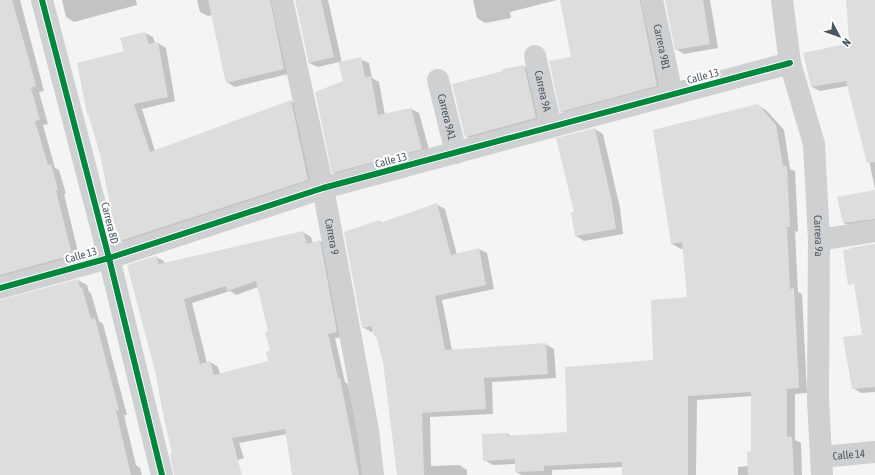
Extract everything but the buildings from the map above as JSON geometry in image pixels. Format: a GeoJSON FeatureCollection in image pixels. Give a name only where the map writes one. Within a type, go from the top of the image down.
{"type":"FeatureCollection","features":[{"type":"Feature","properties":{"kind":"street","name":"Carrera 8D"},"geometry":{"type":"LineString","coordinates":[[42,0],[109,258],[162,475]]}},
{"type":"Feature","properties":{"kind":"street","name":"Carrera 9"},"geometry":{"type":"LineString","coordinates":[[282,0],[324,188],[368,430],[373,475]]}},
{"type":"Feature","properties":{"kind":"street","name":"Carrera 9B1"},"geometry":{"type":"LineString","coordinates":[[652,0],[672,94]]}},
{"type":"Feature","properties":{"kind":"street","name":"Carrera 9a"},"geometry":{"type":"LineString","coordinates":[[782,0],[790,62],[814,144],[819,240],[818,400],[822,466]]}},
{"type":"Feature","properties":{"kind":"street","name":"Carrera 9A"},"geometry":{"type":"LineString","coordinates":[[535,56],[552,127]]}},
{"type":"Feature","properties":{"kind":"street","name":"Calle 13"},"geometry":{"type":"LineString","coordinates":[[0,288],[109,258],[324,188],[790,62]]}},
{"type":"Feature","properties":{"kind":"street","name":"Carrera 9A1"},"geometry":{"type":"LineString","coordinates":[[438,80],[456,153]]}},
{"type":"Feature","properties":{"kind":"street"},"geometry":{"type":"LineString","coordinates":[[819,240],[875,231]]}},
{"type":"Feature","properties":{"kind":"street","name":"Calle 14"},"geometry":{"type":"LineString","coordinates":[[822,466],[875,452]]}},
{"type":"Feature","properties":{"kind":"cycle path"},"geometry":{"type":"LineString","coordinates":[[42,0],[109,258],[162,475]]}},
{"type":"Feature","properties":{"kind":"cycle path"},"geometry":{"type":"LineString","coordinates":[[0,288],[109,258],[323,188],[790,63]]}}]}
